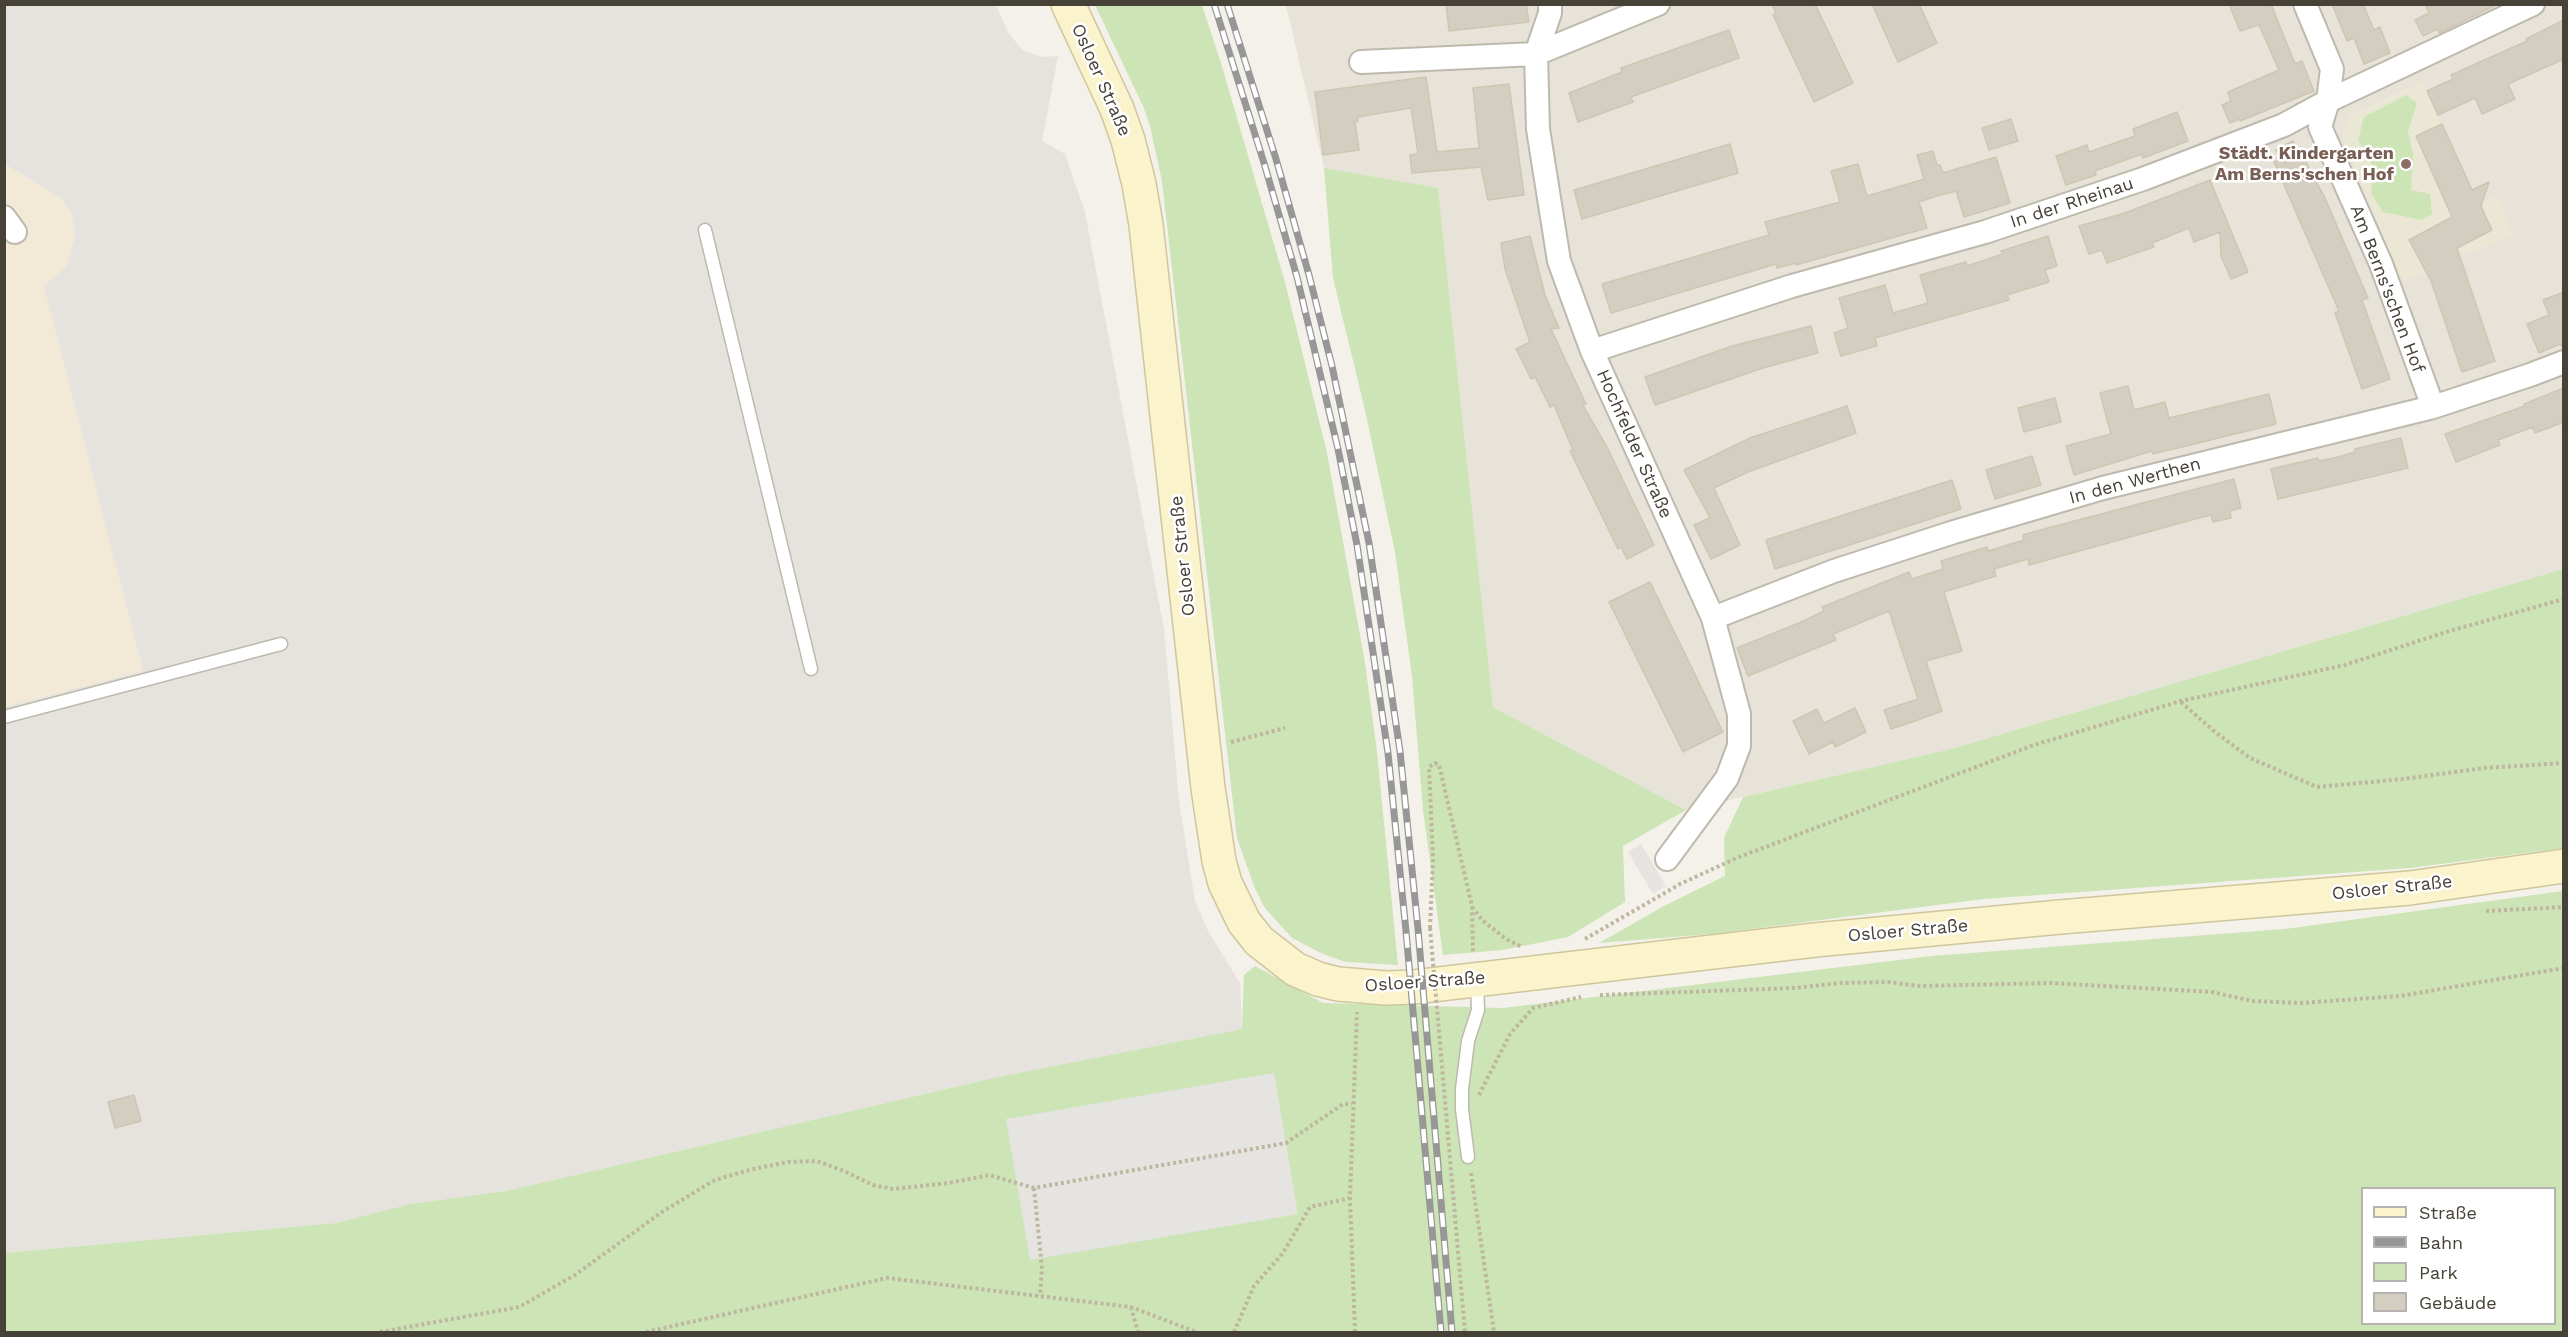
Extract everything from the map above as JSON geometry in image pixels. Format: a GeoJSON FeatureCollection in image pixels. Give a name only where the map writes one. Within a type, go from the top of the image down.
{"type":"FeatureCollection","features":[{"type":"Feature","properties":{"kind":"main road","name":"Osloer Straße"},"geometry":{"type":"LineString","coordinates":[[1068,4],[1099,69],[1128,140],[1146,225],[1203,747],[1219,861],[1225,883],[1244,922],[1259,941],[1295,969],[1318,979],[1358,987],[1404,987],[1475,971],[2060,917],[2410,888],[2564,866]]}},
{"type":"Feature","properties":{"kind":"street","name":"Hochfelder Straße"},"geometry":{"type":"LineString","coordinates":[[1550,4],[1550,13],[1536,54],[1538,129],[1559,261],[1592,351],[1713,618],[1739,714],[1739,746],[1727,778],[1667,859]]}},
{"type":"Feature","properties":{"kind":"street"},"geometry":{"type":"LineString","coordinates":[[1361,62],[1536,54],[1658,4]]}},
{"type":"Feature","properties":{"kind":"street","name":"Am Berns'schen Hof"},"geometry":{"type":"LineString","coordinates":[[2305,4],[2332,69],[2328,101],[2320,128],[2381,264],[2433,406]]}},
{"type":"Feature","properties":{"kind":"street","name":"In der Rheinau"},"geometry":{"type":"LineString","coordinates":[[1592,351],[1792,286],[1985,232],[2143,179],[2284,126],[2328,101],[2534,4]]}},
{"type":"Feature","properties":{"kind":"street","name":"In den Werthen"},"geometry":{"type":"LineString","coordinates":[[1713,618],[1834,571],[1965,528],[2103,488],[2433,406],[2564,362]]}},
{"type":"Feature","properties":{"kind":"lane"},"geometry":{"type":"LineString","coordinates":[[705,230],[811,669]]}},
{"type":"Feature","properties":{"kind":"lane"},"geometry":{"type":"LineString","coordinates":[[4,717],[281,644]]}},
{"type":"Feature","properties":{"kind":"lane"},"geometry":{"type":"LineString","coordinates":[[1468,1157],[1462,1109],[1468,1041],[1478,1010],[1475,971]]}},
{"type":"Feature","properties":{"kind":"path"},"geometry":{"type":"LineString","coordinates":[[1582,940],[1680,884],[1739,857],[2023,749],[2181,701],[2344,665],[2446,632],[2564,599]]}},
{"type":"Feature","properties":{"kind":"path"},"geometry":{"type":"LineString","coordinates":[[2181,701],[2215,732],[2250,758],[2317,788],[2484,768],[2564,763]]}},
{"type":"Feature","properties":{"kind":"path"},"geometry":{"type":"LineString","coordinates":[[1203,747],[1252,738],[1285,728]]}},
{"type":"Feature","properties":{"kind":"path"},"geometry":{"type":"LineString","coordinates":[[1465,1332],[1430,928],[1433,860],[1429,767],[1434,763],[1439,765],[1472,906],[1475,971]]}},
{"type":"Feature","properties":{"kind":"path"},"geometry":{"type":"LineString","coordinates":[[1472,906],[1482,920],[1506,939],[1530,951],[1519,953]]}},
{"type":"Feature","properties":{"kind":"path"},"geometry":{"type":"LineString","coordinates":[[2486,911],[2564,907]]}},
{"type":"Feature","properties":{"kind":"path"},"geometry":{"type":"LineString","coordinates":[[1426,966],[1438,965]]}},
{"type":"Feature","properties":{"kind":"path"},"geometry":{"type":"LineString","coordinates":[[1462,1109],[1479,1095],[1510,1034],[1533,1008],[1591,995],[1795,988],[1840,982],[1888,982],[1919,986],[2052,983],[2212,992],[2252,1001],[2301,1003],[2400,996],[2564,968]]}},
{"type":"Feature","properties":{"kind":"path"},"geometry":{"type":"LineString","coordinates":[[1355,1332],[1350,1198],[1358,987]]}},
{"type":"Feature","properties":{"kind":"path"},"geometry":{"type":"LineString","coordinates":[[380,1332],[519,1307],[575,1275],[662,1212],[715,1180],[753,1169],[789,1162],[817,1161],[873,1185],[893,1189],[949,1183],[989,1175],[1034,1188],[1286,1143],[1343,1104],[1352,1104]]}},
{"type":"Feature","properties":{"kind":"path"},"geometry":{"type":"LineString","coordinates":[[1468,1157],[1494,1332]]}},
{"type":"Feature","properties":{"kind":"path"},"geometry":{"type":"LineString","coordinates":[[1034,1188],[1042,1269],[1040,1296]]}},
{"type":"Feature","properties":{"kind":"path"},"geometry":{"type":"LineString","coordinates":[[1234,1332],[1254,1286],[1283,1252],[1311,1207],[1350,1198]]}},
{"type":"Feature","properties":{"kind":"path"},"geometry":{"type":"LineString","coordinates":[[646,1332],[887,1278],[1131,1307],[1196,1332]]}},
{"type":"Feature","properties":{"kind":"path"},"geometry":{"type":"LineString","coordinates":[[1131,1307],[1138,1332]]}},
{"type":"Feature","properties":{"kind":"shaded area"},"geometry":{"type":"Polygon","coordinates":[[[5,5],[996,5],[1008,32],[1022,50],[1042,57],[1058,56],[1042,141],[1065,154],[1085,212],[1164,629],[1179,801],[1195,901],[1208,931],[1240,983],[1242,1029],[998,1077],[506,1191],[410,1204],[336,1223],[5,1253],[5,707],[143,671],[44,286],[66,267],[75,237],[72,214],[61,198],[5,164],[5,5]]]}},
{"type":"Feature","properties":{"kind":"shaded area"},"geometry":{"type":"Polygon","coordinates":[[[1286,5],[2563,5],[2563,569],[1951,749],[1686,810],[1493,707],[1438,189],[1324,168],[1286,5]]]}},
{"type":"Feature","properties":{"kind":"shaded area","name":"Städt. Kindergarten Am Berns'schen Hof"},"geometry":{"type":"Polygon","coordinates":[[[2422,82],[2471,190],[2480,186],[2487,189],[2480,203],[2497,196],[2513,235],[2403,281],[2343,142],[2343,129],[2350,115],[2422,82]]]}},
{"type":"Feature","properties":{"kind":"shaded area"},"geometry":{"type":"Polygon","coordinates":[[[5,164],[61,198],[72,214],[76,237],[66,267],[45,286],[143,672],[5,707],[5,164]]]}},
{"type":"Feature","properties":{"kind":"shaded area"},"geometry":{"type":"Polygon","coordinates":[[[1641,844],[1666,886],[1653,894],[1628,852],[1641,844]]]}},
{"type":"Feature","properties":{"kind":"shaded area"},"geometry":{"type":"Polygon","coordinates":[[[1274,1073],[1298,1214],[1030,1260],[1006,1119],[1274,1073]]]}},
{"type":"Feature","properties":{"kind":"green space"},"geometry":{"type":"Polygon","coordinates":[[[1095,5],[1202,5],[1221,63],[1285,282],[1327,453],[1365,663],[1377,752],[1398,965],[1346,962],[1323,954],[1292,938],[1264,907],[1237,838],[1162,181],[1150,126],[1143,106],[1095,5]]]}},
{"type":"Feature","properties":{"kind":"green space"},"geometry":{"type":"Polygon","coordinates":[[[2406,95],[2417,103],[2408,131],[2413,154],[2411,190],[2430,194],[2432,214],[2422,220],[2383,212],[2371,193],[2373,167],[2358,140],[2364,117],[2406,95]]]}},
{"type":"Feature","properties":{"kind":"green space"},"geometry":{"type":"Polygon","coordinates":[[[1324,168],[1438,188],[1493,707],[1686,810],[1623,846],[1625,902],[1568,937],[1502,950],[1443,955],[1423,810],[1412,676],[1395,552],[1365,410],[1333,278],[1324,168]]]}},
{"type":"Feature","properties":{"kind":"green space"},"geometry":{"type":"Polygon","coordinates":[[[2563,569],[2563,848],[2410,868],[1984,899],[1712,934],[1599,943],[1664,906],[1725,876],[1724,838],[1743,797],[1951,749],[2563,569]]]}},
{"type":"Feature","properties":{"kind":"green space"},"geometry":{"type":"Polygon","coordinates":[[[2563,891],[2563,1332],[5,1332],[5,1253],[336,1223],[410,1204],[506,1191],[998,1077],[1242,1029],[1244,975],[1255,966],[1323,1003],[1503,1008],[1932,956],[2285,929],[2563,891]]]}},
{"type":"Feature","properties":{"kind":"building"},"geometry":{"type":"Polygon","coordinates":[[[1446,4],[1526,4],[1529,22],[1449,31],[1446,4]]]}},
{"type":"Feature","properties":{"kind":"building"},"geometry":{"type":"Polygon","coordinates":[[[1772,4],[1815,4],[1853,83],[1814,102],[1773,15],[1776,13],[1772,4]]]}},
{"type":"Feature","properties":{"kind":"building"},"geometry":{"type":"Polygon","coordinates":[[[1872,4],[1919,4],[1937,43],[1898,62],[1872,4]]]}},
{"type":"Feature","properties":{"kind":"building"},"geometry":{"type":"Polygon","coordinates":[[[2229,4],[2271,4],[2295,64],[2302,61],[2314,91],[2230,123],[2222,105],[2231,101],[2228,92],[2279,70],[2259,25],[2240,31],[2229,4]]]}},
{"type":"Feature","properties":{"kind":"building"},"geometry":{"type":"Polygon","coordinates":[[[2332,4],[2363,4],[2374,30],[2380,27],[2390,53],[2364,64],[2354,38],[2347,41],[2332,4]]]}},
{"type":"Feature","properties":{"kind":"building"},"geometry":{"type":"Polygon","coordinates":[[[2425,4],[2498,4],[2439,33],[2437,29],[2423,36],[2415,20],[2429,13],[2425,4]]]}},
{"type":"Feature","properties":{"kind":"building"},"geometry":{"type":"Polygon","coordinates":[[[2564,20],[2564,59],[2508,84],[2515,99],[2482,114],[2475,98],[2438,115],[2427,91],[2453,79],[2451,75],[2527,41],[2526,39],[2564,20]]]}},
{"type":"Feature","properties":{"kind":"building"},"geometry":{"type":"Polygon","coordinates":[[[1729,30],[1739,58],[1631,97],[1633,102],[1578,122],[1569,93],[1622,72],[1621,68],[1729,30]]]}},
{"type":"Feature","properties":{"kind":"building"},"geometry":{"type":"Polygon","coordinates":[[[1426,77],[1437,152],[1479,148],[1473,88],[1509,84],[1524,195],[1488,200],[1481,167],[1412,173],[1410,155],[1418,154],[1411,108],[1358,117],[1358,121],[1355,122],[1359,150],[1323,155],[1315,92],[1426,77]]]}},
{"type":"Feature","properties":{"kind":"building"},"geometry":{"type":"Polygon","coordinates":[[[2177,112],[2188,141],[2143,158],[2142,154],[2095,171],[2096,175],[2066,185],[2056,156],[2087,145],[2089,152],[2135,136],[2133,129],[2177,112]]]}},
{"type":"Feature","properties":{"kind":"building"},"geometry":{"type":"Polygon","coordinates":[[[2011,119],[2018,141],[1989,150],[1982,128],[2011,119]]]}},
{"type":"Feature","properties":{"kind":"building"},"geometry":{"type":"Polygon","coordinates":[[[2442,124],[2472,190],[2489,182],[2481,206],[2492,230],[2457,248],[2495,361],[2462,372],[2431,281],[2409,240],[2452,217],[2416,136],[2442,124]]]}},
{"type":"Feature","properties":{"kind":"building"},"geometry":{"type":"Polygon","coordinates":[[[2293,141],[2325,198],[2368,298],[2362,300],[2390,379],[2362,389],[2335,313],[2339,311],[2274,162],[2281,159],[2276,150],[2293,141]]]}},
{"type":"Feature","properties":{"kind":"building"},"geometry":{"type":"Polygon","coordinates":[[[1730,144],[1738,173],[1582,219],[1574,190],[1730,144]]]}},
{"type":"Feature","properties":{"kind":"building"},"geometry":{"type":"Polygon","coordinates":[[[1933,151],[1937,165],[1940,165],[1943,173],[1996,157],[2010,203],[1964,217],[1956,191],[1937,196],[1919,202],[1927,228],[1796,265],[1796,263],[1777,268],[1776,264],[1611,313],[1602,284],[1769,235],[1765,222],[1840,202],[1831,171],[1858,164],[1867,196],[1924,179],[1917,155],[1933,151]]]}},
{"type":"Feature","properties":{"kind":"building"},"geometry":{"type":"Polygon","coordinates":[[[2210,180],[2248,272],[2231,279],[2221,256],[2220,232],[2194,242],[2189,228],[2152,243],[2154,247],[2107,263],[2102,250],[2089,254],[2079,226],[2125,213],[2210,180]]]}},
{"type":"Feature","properties":{"kind":"building"},"geometry":{"type":"Polygon","coordinates":[[[1530,236],[1545,295],[1559,328],[1551,329],[1586,404],[1583,405],[1608,449],[1654,545],[1627,559],[1621,547],[1618,549],[1570,451],[1573,450],[1554,405],[1550,407],[1535,377],[1531,379],[1516,349],[1530,342],[1505,269],[1501,243],[1530,236]]]}},
{"type":"Feature","properties":{"kind":"building"},"geometry":{"type":"Polygon","coordinates":[[[2048,236],[2057,266],[2045,270],[2049,282],[2007,295],[2009,300],[1875,338],[1877,346],[1841,356],[1834,333],[1848,328],[1839,298],[1885,285],[1893,313],[1928,303],[1920,275],[1966,262],[1967,266],[2003,254],[2001,251],[2048,236]]]}},
{"type":"Feature","properties":{"kind":"building"},"geometry":{"type":"Polygon","coordinates":[[[2564,292],[2564,348],[2560,344],[2539,353],[2527,324],[2549,315],[2543,300],[2564,292]]]}},
{"type":"Feature","properties":{"kind":"building"},"geometry":{"type":"Polygon","coordinates":[[[1811,326],[1818,353],[1763,368],[1655,405],[1645,377],[1732,346],[1811,326]]]}},
{"type":"Feature","properties":{"kind":"building"},"geometry":{"type":"Polygon","coordinates":[[[2128,386],[2134,410],[2165,402],[2169,418],[2269,394],[2276,424],[2153,454],[2152,451],[2074,475],[2066,446],[2111,434],[2100,393],[2128,386]]]}},
{"type":"Feature","properties":{"kind":"building"},"geometry":{"type":"Polygon","coordinates":[[[2564,388],[2564,422],[2535,433],[2533,427],[2498,440],[2500,445],[2456,462],[2445,434],[2525,406],[2524,404],[2564,388]]]}},
{"type":"Feature","properties":{"kind":"building"},"geometry":{"type":"Polygon","coordinates":[[[2055,398],[2061,422],[2024,432],[2018,408],[2055,398]]]}},
{"type":"Feature","properties":{"kind":"building"},"geometry":{"type":"Polygon","coordinates":[[[1847,406],[1856,433],[1748,472],[1714,488],[1740,545],[1711,559],[1694,525],[1710,518],[1684,470],[1750,438],[1847,406]]]}},
{"type":"Feature","properties":{"kind":"building"},"geometry":{"type":"Polygon","coordinates":[[[2401,438],[2408,468],[2278,499],[2271,469],[2318,458],[2319,461],[2338,457],[2355,452],[2355,449],[2401,438]]]}},
{"type":"Feature","properties":{"kind":"building"},"geometry":{"type":"Polygon","coordinates":[[[2032,456],[2041,485],[1995,499],[1986,470],[2032,456]]]}},
{"type":"Feature","properties":{"kind":"building"},"geometry":{"type":"Polygon","coordinates":[[[2234,479],[2241,508],[2230,511],[2231,518],[2213,522],[2211,515],[2029,565],[2028,559],[1994,569],[1996,576],[1944,592],[1962,651],[1926,661],[1942,711],[1915,721],[1891,729],[1884,710],[1918,699],[1889,611],[1833,634],[1836,640],[1748,676],[1737,648],[1824,611],[1822,607],[1909,572],[1912,579],[1943,569],[1941,561],[1987,547],[1988,551],[2024,540],[2023,535],[2044,529],[2234,479]]]}},
{"type":"Feature","properties":{"kind":"building"},"geometry":{"type":"Polygon","coordinates":[[[1952,480],[1961,509],[1775,569],[1766,540],[1952,480]]]}},
{"type":"Feature","properties":{"kind":"building"},"geometry":{"type":"Polygon","coordinates":[[[1650,582],[1723,732],[1683,752],[1609,602],[1650,582]]]}},
{"type":"Feature","properties":{"kind":"building"},"geometry":{"type":"Polygon","coordinates":[[[1855,708],[1866,732],[1835,747],[1833,742],[1809,754],[1793,721],[1817,709],[1824,723],[1855,708]]]}},
{"type":"Feature","properties":{"kind":"building"},"geometry":{"type":"Polygon","coordinates":[[[134,1095],[141,1121],[115,1128],[108,1102],[134,1095]]]}},
{"type":"Feature","properties":{"kind":"railway"},"geometry":{"type":"LineString","coordinates":[[1214,4],[1297,277],[1338,449],[1357,545],[1388,753],[1441,1332]]}},
{"type":"Feature","properties":{"kind":"railway"},"geometry":{"type":"LineString","coordinates":[[1227,4],[1276,159],[1309,275],[1332,366],[1369,543],[1400,751],[1418,929],[1452,1332]]}},
{"type":"Feature","properties":{"kind":"place","name":"Städt. Kindergarten Am Berns'schen Hof"},"geometry":{"type":"Point","coordinates":[2406,164]}}]}
